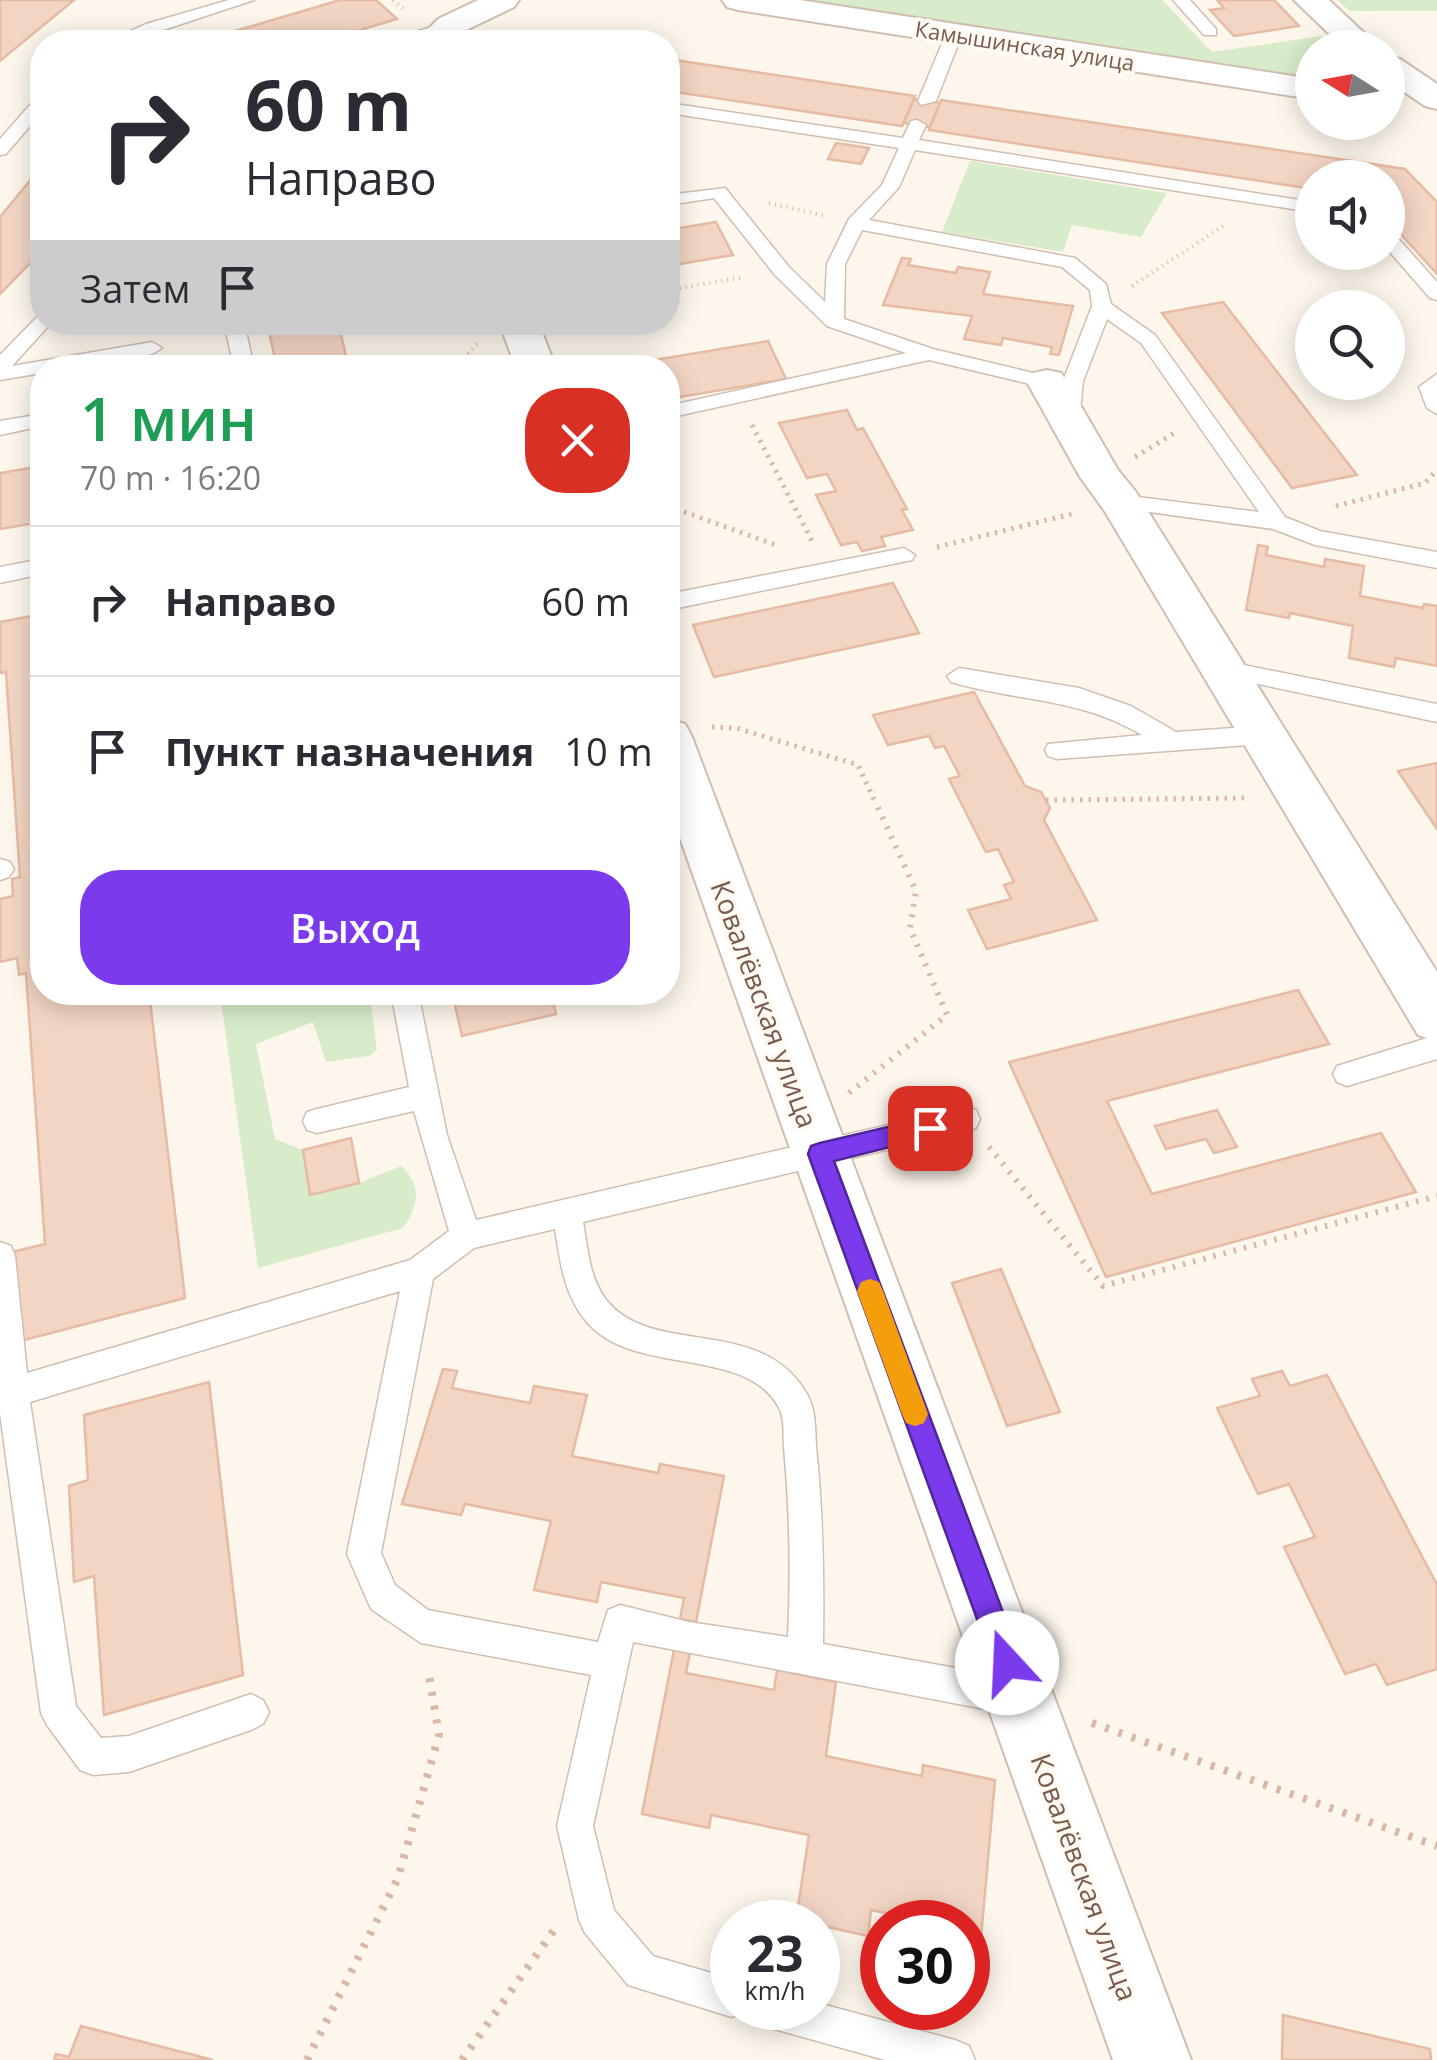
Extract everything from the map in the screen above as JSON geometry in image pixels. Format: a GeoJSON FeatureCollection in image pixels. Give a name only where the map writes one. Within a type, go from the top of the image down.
{"type":"FeatureCollection","features":[{"type":"Feature","properties":{"kind":"street"},"geometry":{"type":"LineString","coordinates":[[448,30],[503,0]]}},
{"type":"Feature","properties":{"kind":"street","name":"Камышинская улица"},"geometry":{"type":"LineString","coordinates":[[738,0],[1295,86]]}},
{"type":"Feature","properties":{"kind":"street"},"geometry":{"type":"LineString","coordinates":[[1310,0],[1344,30]]}},
{"type":"Feature","properties":{"kind":"street"},"geometry":{"type":"LineString","coordinates":[[1405,77],[1437,99]]}},
{"type":"Feature","properties":{"kind":"street"},"geometry":{"type":"LineString","coordinates":[[1405,103],[1437,108]]}},
{"type":"Feature","properties":{"kind":"street"},"geometry":{"type":"LineString","coordinates":[[1058,403],[1437,1019]]}},
{"type":"Feature","properties":{"kind":"street","name":"Ковалёвская улица"},"geometry":{"type":"LineString","coordinates":[[685,732],[814,1139],[1152,2060]]}},
{"type":"Feature","properties":{"kind":"lane"},"geometry":{"type":"LineString","coordinates":[[144,30],[246,0]]}},
{"type":"Feature","properties":{"kind":"lane"},"geometry":{"type":"LineString","coordinates":[[1181,0],[1210,32]]}},
{"type":"Feature","properties":{"kind":"lane"},"geometry":{"type":"LineString","coordinates":[[927,101],[954,34]]}},
{"type":"Feature","properties":{"kind":"lane"},"geometry":{"type":"LineString","coordinates":[[680,109],[913,134],[1295,203]]}},
{"type":"Feature","properties":{"kind":"lane"},"geometry":{"type":"LineString","coordinates":[[0,150],[30,116]]}},
{"type":"Feature","properties":{"kind":"lane"},"geometry":{"type":"LineString","coordinates":[[834,322],[836,264],[856,223],[890,187],[913,134]]}},
{"type":"Feature","properties":{"kind":"lane"},"geometry":{"type":"LineString","coordinates":[[680,198],[719,192],[782,271],[834,322],[1058,403],[1072,381],[1102,306],[1099,288],[1068,262],[856,223]]}},
{"type":"Feature","properties":{"kind":"lane"},"geometry":{"type":"LineString","coordinates":[[1405,258],[1437,294]]}},
{"type":"Feature","properties":{"kind":"lane"},"geometry":{"type":"LineString","coordinates":[[1102,306],[1148,339],[1277,522]]}},
{"type":"Feature","properties":{"kind":"lane"},"geometry":{"type":"LineString","coordinates":[[0,370],[34,335]]}},
{"type":"Feature","properties":{"kind":"lane"},"geometry":{"type":"LineString","coordinates":[[104,355],[152,348]]}},
{"type":"Feature","properties":{"kind":"lane"},"geometry":{"type":"LineString","coordinates":[[680,410],[929,354]]}},
{"type":"Feature","properties":{"kind":"lane"},"geometry":{"type":"LineString","coordinates":[[0,370],[30,366]]}},
{"type":"Feature","properties":{"kind":"lane"},"geometry":{"type":"LineString","coordinates":[[1437,380],[1429,387],[1437,408]]}},
{"type":"Feature","properties":{"kind":"lane"},"geometry":{"type":"LineString","coordinates":[[0,428],[30,422]]}},
{"type":"Feature","properties":{"kind":"lane"},"geometry":{"type":"LineString","coordinates":[[1111,490],[1277,522],[1315,538],[1437,560]]}},
{"type":"Feature","properties":{"kind":"lane"},"geometry":{"type":"LineString","coordinates":[[680,600],[904,556]]}},
{"type":"Feature","properties":{"kind":"lane"},"geometry":{"type":"LineString","coordinates":[[0,574],[30,569]]}},
{"type":"Feature","properties":{"kind":"lane"},"geometry":{"type":"LineString","coordinates":[[1220,668],[1437,713]]}},
{"type":"Feature","properties":{"kind":"lane"},"geometry":{"type":"LineString","coordinates":[[960,676],[1079,697],[1123,712],[1171,741]]}},
{"type":"Feature","properties":{"kind":"lane"},"geometry":{"type":"LineString","coordinates":[[1057,750],[1262,734]]}},
{"type":"Feature","properties":{"kind":"lane"},"geometry":{"type":"LineString","coordinates":[[406,1005],[445,1178],[466,1236]]}},
{"type":"Feature","properties":{"kind":"lane"},"geometry":{"type":"LineString","coordinates":[[1347,1074],[1437,1047]]}},
{"type":"Feature","properties":{"kind":"lane"},"geometry":{"type":"LineString","coordinates":[[317,1121],[424,1096]]}},
{"type":"Feature","properties":{"kind":"lane"},"geometry":{"type":"LineString","coordinates":[[6,1394],[419,1270],[466,1236],[567,1216],[814,1139],[966,1119]]}},
{"type":"Feature","properties":{"kind":"lane"},"geometry":{"type":"LineString","coordinates":[[567,1216],[581,1286],[598,1310],[625,1332],[656,1345],[731,1356],[745,1362],[773,1376],[796,1405],[809,1516],[805,1658]]}},
{"type":"Feature","properties":{"kind":"lane"},"geometry":{"type":"LineString","coordinates":[[0,1256],[6,1394],[59,1713],[93,1758],[129,1754],[251,1712]]}},
{"type":"Feature","properties":{"kind":"lane"},"geometry":{"type":"LineString","coordinates":[[419,1270],[364,1554],[382,1597],[421,1626],[611,1662]]}},
{"type":"Feature","properties":{"kind":"lane"},"geometry":{"type":"LineString","coordinates":[[710,1992],[641,1972],[598,1920],[576,1826],[620,1622],[1020,1698]]}},
{"type":"Feature","properties":{"kind":"lane"},"geometry":{"type":"LineString","coordinates":[[840,2028],[955,2060]]}},
{"type":"Feature","properties":{"kind":"path"},"geometry":{"type":"LineString","coordinates":[[719,192],[856,223]]}},
{"type":"Feature","properties":{"kind":"path"},"geometry":{"type":"LineString","coordinates":[[1102,306],[1265,199]]}},
{"type":"Feature","properties":{"kind":"path"},"geometry":{"type":"LineString","coordinates":[[680,288],[782,271]]}},
{"type":"Feature","properties":{"kind":"path"},"geometry":{"type":"LineString","coordinates":[[738,398],[817,552],[838,568]]}},
{"type":"Feature","properties":{"kind":"path"},"geometry":{"type":"LineString","coordinates":[[904,556],[1111,490],[1202,416]]}},
{"type":"Feature","properties":{"kind":"path"},"geometry":{"type":"LineString","coordinates":[[1277,522],[1425,482],[1437,470]]}},
{"type":"Feature","properties":{"kind":"path"},"geometry":{"type":"LineString","coordinates":[[680,510],[838,568]]}},
{"type":"Feature","properties":{"kind":"path"},"geometry":{"type":"LineString","coordinates":[[685,732],[736,728],[858,766],[916,892],[910,928],[948,1015],[814,1139]]}},
{"type":"Feature","properties":{"kind":"path"},"geometry":{"type":"LineString","coordinates":[[1046,800],[1300,798]]}},
{"type":"Feature","properties":{"kind":"path"},"geometry":{"type":"LineString","coordinates":[[966,1119],[1104,1286],[1437,1196]]}},
{"type":"Feature","properties":{"kind":"path"},"geometry":{"type":"LineString","coordinates":[[307,2060],[398,1878],[439,1735],[421,1626]]}},
{"type":"Feature","properties":{"kind":"path"},"geometry":{"type":"LineString","coordinates":[[1020,1698],[1437,1846]]}},
{"type":"Feature","properties":{"kind":"path"},"geometry":{"type":"LineString","coordinates":[[462,2060],[560,1922],[598,1920]]}},
{"type":"Feature","properties":{"kind":"green space"},"geometry":{"type":"Polygon","coordinates":[[[762,0],[1162,0],[1212,52],[1295,40],[1295,80],[762,0]]]}},
{"type":"Feature","properties":{"kind":"green space"},"geometry":{"type":"Polygon","coordinates":[[[1337,0],[1437,0],[1437,11],[1350,11],[1337,0]]]}},
{"type":"Feature","properties":{"kind":"green space"},"geometry":{"type":"Polygon","coordinates":[[[970,161],[1167,193],[1141,237],[1072,225],[1063,252],[942,232],[970,161]]]}},
{"type":"Feature","properties":{"kind":"green space"},"geometry":{"type":"Polygon","coordinates":[[[222,1005],[371,1005],[377,1050],[369,1056],[326,1062],[313,1022],[256,1044],[275,1139],[303,1150],[310,1194],[359,1183],[401,1166],[415,1188],[412,1212],[403,1228],[258,1268],[222,1005]]]}},
{"type":"Feature","properties":{"kind":"building"},"geometry":{"type":"Polygon","coordinates":[[[0,0],[74,0],[38,30],[30,30],[30,36],[0,61],[0,0]]]}},
{"type":"Feature","properties":{"kind":"building"},"geometry":{"type":"Polygon","coordinates":[[[340,0],[376,0],[397,19],[360,30],[239,30],[340,0]]]}},
{"type":"Feature","properties":{"kind":"building"},"geometry":{"type":"Polygon","coordinates":[[[1217,0],[1274,0],[1299,26],[1234,36],[1210,10],[1224,8],[1217,0]]]}},
{"type":"Feature","properties":{"kind":"building"},"geometry":{"type":"Polygon","coordinates":[[[680,61],[915,96],[902,126],[680,93],[680,61]]]}},
{"type":"Feature","properties":{"kind":"building"},"geometry":{"type":"Polygon","coordinates":[[[914,99],[940,103],[930,127],[904,123],[914,99]]]}},
{"type":"Feature","properties":{"kind":"building"},"geometry":{"type":"Polygon","coordinates":[[[941,100],[1346,160],[1295,160],[1295,186],[929,130],[941,100]]]}},
{"type":"Feature","properties":{"kind":"building"},"geometry":{"type":"Polygon","coordinates":[[[836,143],[869,148],[861,164],[828,159],[836,143]]]}},
{"type":"Feature","properties":{"kind":"building"},"geometry":{"type":"Polygon","coordinates":[[[1405,169],[1437,202],[1437,274],[1405,239],[1405,169]]]}},
{"type":"Feature","properties":{"kind":"building"},"geometry":{"type":"Polygon","coordinates":[[[30,181],[30,263],[0,294],[0,217],[30,181]]]}},
{"type":"Feature","properties":{"kind":"building"},"geometry":{"type":"Polygon","coordinates":[[[716,222],[733,255],[680,264],[680,228],[716,222]]]}},
{"type":"Feature","properties":{"kind":"building"},"geometry":{"type":"Polygon","coordinates":[[[902,258],[911,259],[908,265],[956,273],[958,267],[990,272],[983,294],[1073,306],[1059,355],[1050,354],[1052,347],[1003,338],[1001,345],[964,339],[972,316],[883,305],[902,258]]]}},
{"type":"Feature","properties":{"kind":"building"},"geometry":{"type":"Polygon","coordinates":[[[1223,302],[1295,400],[1299,400],[1357,475],[1292,488],[1162,313],[1223,302]]]}},
{"type":"Feature","properties":{"kind":"building"},"geometry":{"type":"Polygon","coordinates":[[[270,335],[341,335],[346,355],[274,355],[270,335]]]}},
{"type":"Feature","properties":{"kind":"building"},"geometry":{"type":"Polygon","coordinates":[[[768,341],[786,379],[680,397],[680,356],[768,341]]]}},
{"type":"Feature","properties":{"kind":"building"},"geometry":{"type":"Polygon","coordinates":[[[847,410],[857,430],[863,428],[907,509],[902,510],[913,530],[881,537],[885,546],[862,551],[857,542],[841,545],[816,495],[836,491],[827,474],[807,478],[779,423],[847,410]]]}},
{"type":"Feature","properties":{"kind":"building"},"geometry":{"type":"Polygon","coordinates":[[[30,468],[30,524],[0,529],[0,473],[30,468]]]}},
{"type":"Feature","properties":{"kind":"building"},"geometry":{"type":"Polygon","coordinates":[[[1258,545],[1268,547],[1266,555],[1324,567],[1325,559],[1364,566],[1360,596],[1423,608],[1424,604],[1437,606],[1437,666],[1396,658],[1394,667],[1349,658],[1353,626],[1290,613],[1289,618],[1246,610],[1258,545]]]}},
{"type":"Feature","properties":{"kind":"building"},"geometry":{"type":"Polygon","coordinates":[[[893,583],[919,633],[714,677],[693,625],[893,583]]]}},
{"type":"Feature","properties":{"kind":"building"},"geometry":{"type":"Polygon","coordinates":[[[30,616],[30,1005],[151,1005],[185,1298],[13,1343],[8,1253],[45,1244],[26,973],[19,975],[17,958],[0,962],[0,899],[13,896],[12,879],[20,877],[6,672],[0,673],[0,622],[30,616]]]}},
{"type":"Feature","properties":{"kind":"building"},"geometry":{"type":"Polygon","coordinates":[[[974,692],[1025,786],[1041,792],[1050,808],[1044,820],[1097,920],[987,949],[968,910],[1011,899],[1004,885],[1014,882],[998,849],[986,852],[949,779],[960,776],[944,746],[935,748],[929,736],[888,745],[873,715],[974,692]]]}},
{"type":"Feature","properties":{"kind":"building"},"geometry":{"type":"Polygon","coordinates":[[[1437,763],[1437,829],[1398,771],[1437,763]]]}},
{"type":"Feature","properties":{"kind":"building"},"geometry":{"type":"Polygon","coordinates":[[[1298,990],[1329,1044],[1107,1101],[1152,1194],[1381,1133],[1416,1192],[1106,1277],[1009,1062],[1298,990]]]}},
{"type":"Feature","properties":{"kind":"building"},"geometry":{"type":"Polygon","coordinates":[[[455,1005],[554,1005],[556,1014],[462,1036],[455,1005]]]}},
{"type":"Feature","properties":{"kind":"building"},"geometry":{"type":"Polygon","coordinates":[[[1217,1110],[1237,1147],[1214,1153],[1206,1139],[1166,1149],[1155,1126],[1217,1110]]]}},
{"type":"Feature","properties":{"kind":"building"},"geometry":{"type":"Polygon","coordinates":[[[351,1138],[359,1183],[310,1195],[303,1150],[351,1138]]]}},
{"type":"Feature","properties":{"kind":"building"},"geometry":{"type":"Polygon","coordinates":[[[1001,1269],[1060,1412],[1007,1426],[952,1283],[1001,1269]]]}},
{"type":"Feature","properties":{"kind":"building"},"geometry":{"type":"Polygon","coordinates":[[[443,1369],[457,1371],[452,1388],[530,1403],[534,1386],[587,1395],[572,1456],[658,1473],[660,1464],[724,1476],[696,1622],[680,1619],[684,1598],[601,1582],[597,1602],[534,1590],[551,1521],[465,1504],[461,1515],[402,1504],[443,1369]]]}},
{"type":"Feature","properties":{"kind":"building"},"geometry":{"type":"Polygon","coordinates":[[[1282,1371],[1290,1386],[1327,1375],[1437,1585],[1437,1669],[1387,1685],[1376,1664],[1345,1674],[1284,1547],[1315,1537],[1289,1484],[1258,1494],[1217,1408],[1260,1396],[1252,1379],[1282,1371]]]}},
{"type":"Feature","properties":{"kind":"building"},"geometry":{"type":"Polygon","coordinates":[[[209,1382],[243,1675],[104,1715],[94,1576],[74,1582],[69,1486],[88,1480],[84,1415],[209,1382]]]}},
{"type":"Feature","properties":{"kind":"building"},"geometry":{"type":"Polygon","coordinates":[[[680,1619],[696,1622],[686,1673],[774,1690],[777,1670],[836,1682],[826,1756],[922,1776],[923,1765],[995,1780],[984,1900],[860,1900],[860,1934],[840,1930],[840,1900],[799,1900],[809,1835],[711,1815],[709,1828],[642,1814],[680,1619]]]}},
{"type":"Feature","properties":{"kind":"building"},"geometry":{"type":"Polygon","coordinates":[[[1283,2015],[1430,2049],[1431,2060],[1282,2060],[1283,2015]]]}},
{"type":"Feature","properties":{"kind":"building"},"geometry":{"type":"Polygon","coordinates":[[[81,2026],[213,2060],[54,2060],[56,2054],[69,2057],[81,2026]]]}},
{"type":"Feature","properties":{"kind":"slow traffic"},"geometry":{"type":"LineString","coordinates":[[870,1291],[915,1414]]}},
{"type":"Feature","properties":{"kind":"route"},"geometry":{"type":"LineString","coordinates":[[930,1128],[820,1154],[1007,1663]]}}]}
